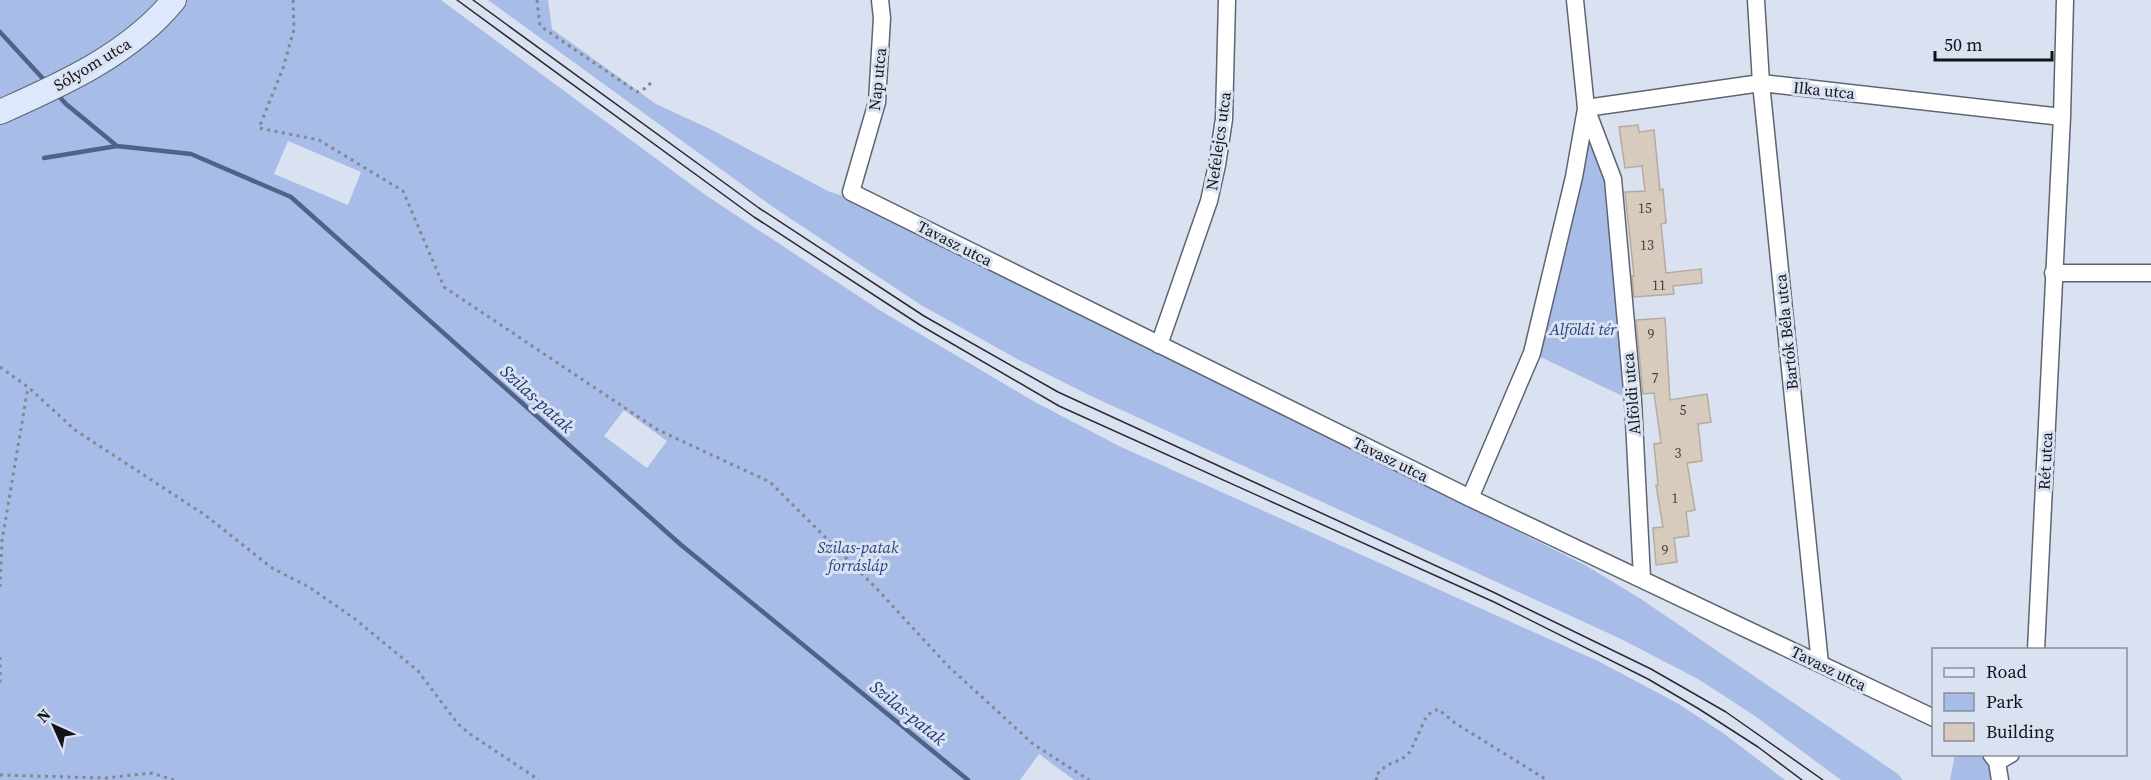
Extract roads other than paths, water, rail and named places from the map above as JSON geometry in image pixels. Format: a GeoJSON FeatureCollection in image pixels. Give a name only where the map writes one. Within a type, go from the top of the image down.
{"type":"FeatureCollection","features":[{"type":"Feature","properties":{"kind":"street","name":"Sólyom utca"},"geometry":{"type":"LineString","coordinates":[[0,112],[52,88],[117,52],[149,27],[174,0]]}},
{"type":"Feature","properties":{"kind":"street","name":"Nap utca"},"geometry":{"type":"LineString","coordinates":[[851,192],[877,102],[882,18],[880,0]]}},
{"type":"Feature","properties":{"kind":"street","name":"Nefelejcs utca"},"geometry":{"type":"LineString","coordinates":[[1160,345],[1209,201],[1217,165],[1224,119],[1227,0]]}},
{"type":"Feature","properties":{"kind":"street","name":"Alföldi utca"},"geometry":{"type":"LineString","coordinates":[[1575,0],[1586,108],[1613,179],[1633,400],[1642,578]]}},
{"type":"Feature","properties":{"kind":"street","name":"Bartók Béla utca"},"geometry":{"type":"LineString","coordinates":[[1756,0],[1761,83],[1820,664]]}},
{"type":"Feature","properties":{"kind":"street","name":"Rét utca"},"geometry":{"type":"LineString","coordinates":[[2036,648],[2062,117],[2065,0]]}},
{"type":"Feature","properties":{"kind":"street","name":"Ilka utca"},"geometry":{"type":"LineString","coordinates":[[1586,108],[1761,83],[2062,117]]}},
{"type":"Feature","properties":{"kind":"street","name":"Alföldi utca"},"geometry":{"type":"LineString","coordinates":[[1470,498],[1532,353],[1574,177],[1586,108]]}},
{"type":"Feature","properties":{"kind":"street","name":"Tavasz utca"},"geometry":{"type":"LineString","coordinates":[[851,192],[1470,498],[1932,717]]}},
{"type":"Feature","properties":{"kind":"street"},"geometry":{"type":"LineString","coordinates":[[2053,273],[2151,273]]}},
{"type":"Feature","properties":{"kind":"street"},"geometry":{"type":"LineString","coordinates":[[2000,757],[2000,780]]}},
{"type":"Feature","properties":{"kind":"waterway"},"geometry":{"type":"LineString","coordinates":[[0,32],[47,83]]}},
{"type":"Feature","properties":{"kind":"waterway"},"geometry":{"type":"LineString","coordinates":[[57,94],[117,146]]}},
{"type":"Feature","properties":{"kind":"waterway","name":"Szilas-patak"},"geometry":{"type":"LineString","coordinates":[[44,158],[117,146],[191,154],[291,197],[680,544],[968,780]]}},
{"type":"Feature","properties":{"kind":"tram line"},"geometry":{"type":"LineString","coordinates":[[457,0],[754,217],[920,325],[1059,406],[1494,602],[1648,679],[1758,747],[1802,780]]}},
{"type":"Feature","properties":{"kind":"tram line"},"geometry":{"type":"LineString","coordinates":[[473,0],[759,208],[924,316],[1058,392],[1493,592],[1651,669],[1726,712],[1823,780]]}},
{"type":"Feature","properties":{"kind":"park label","name":"Alföldi tér"},"geometry":{"type":"Point","coordinates":[1583,329]}},
{"type":"Feature","properties":{"kind":"park label","name":"Szilas-patak forrásláp"},"geometry":{"type":"Point","coordinates":[858,556]}}]}
